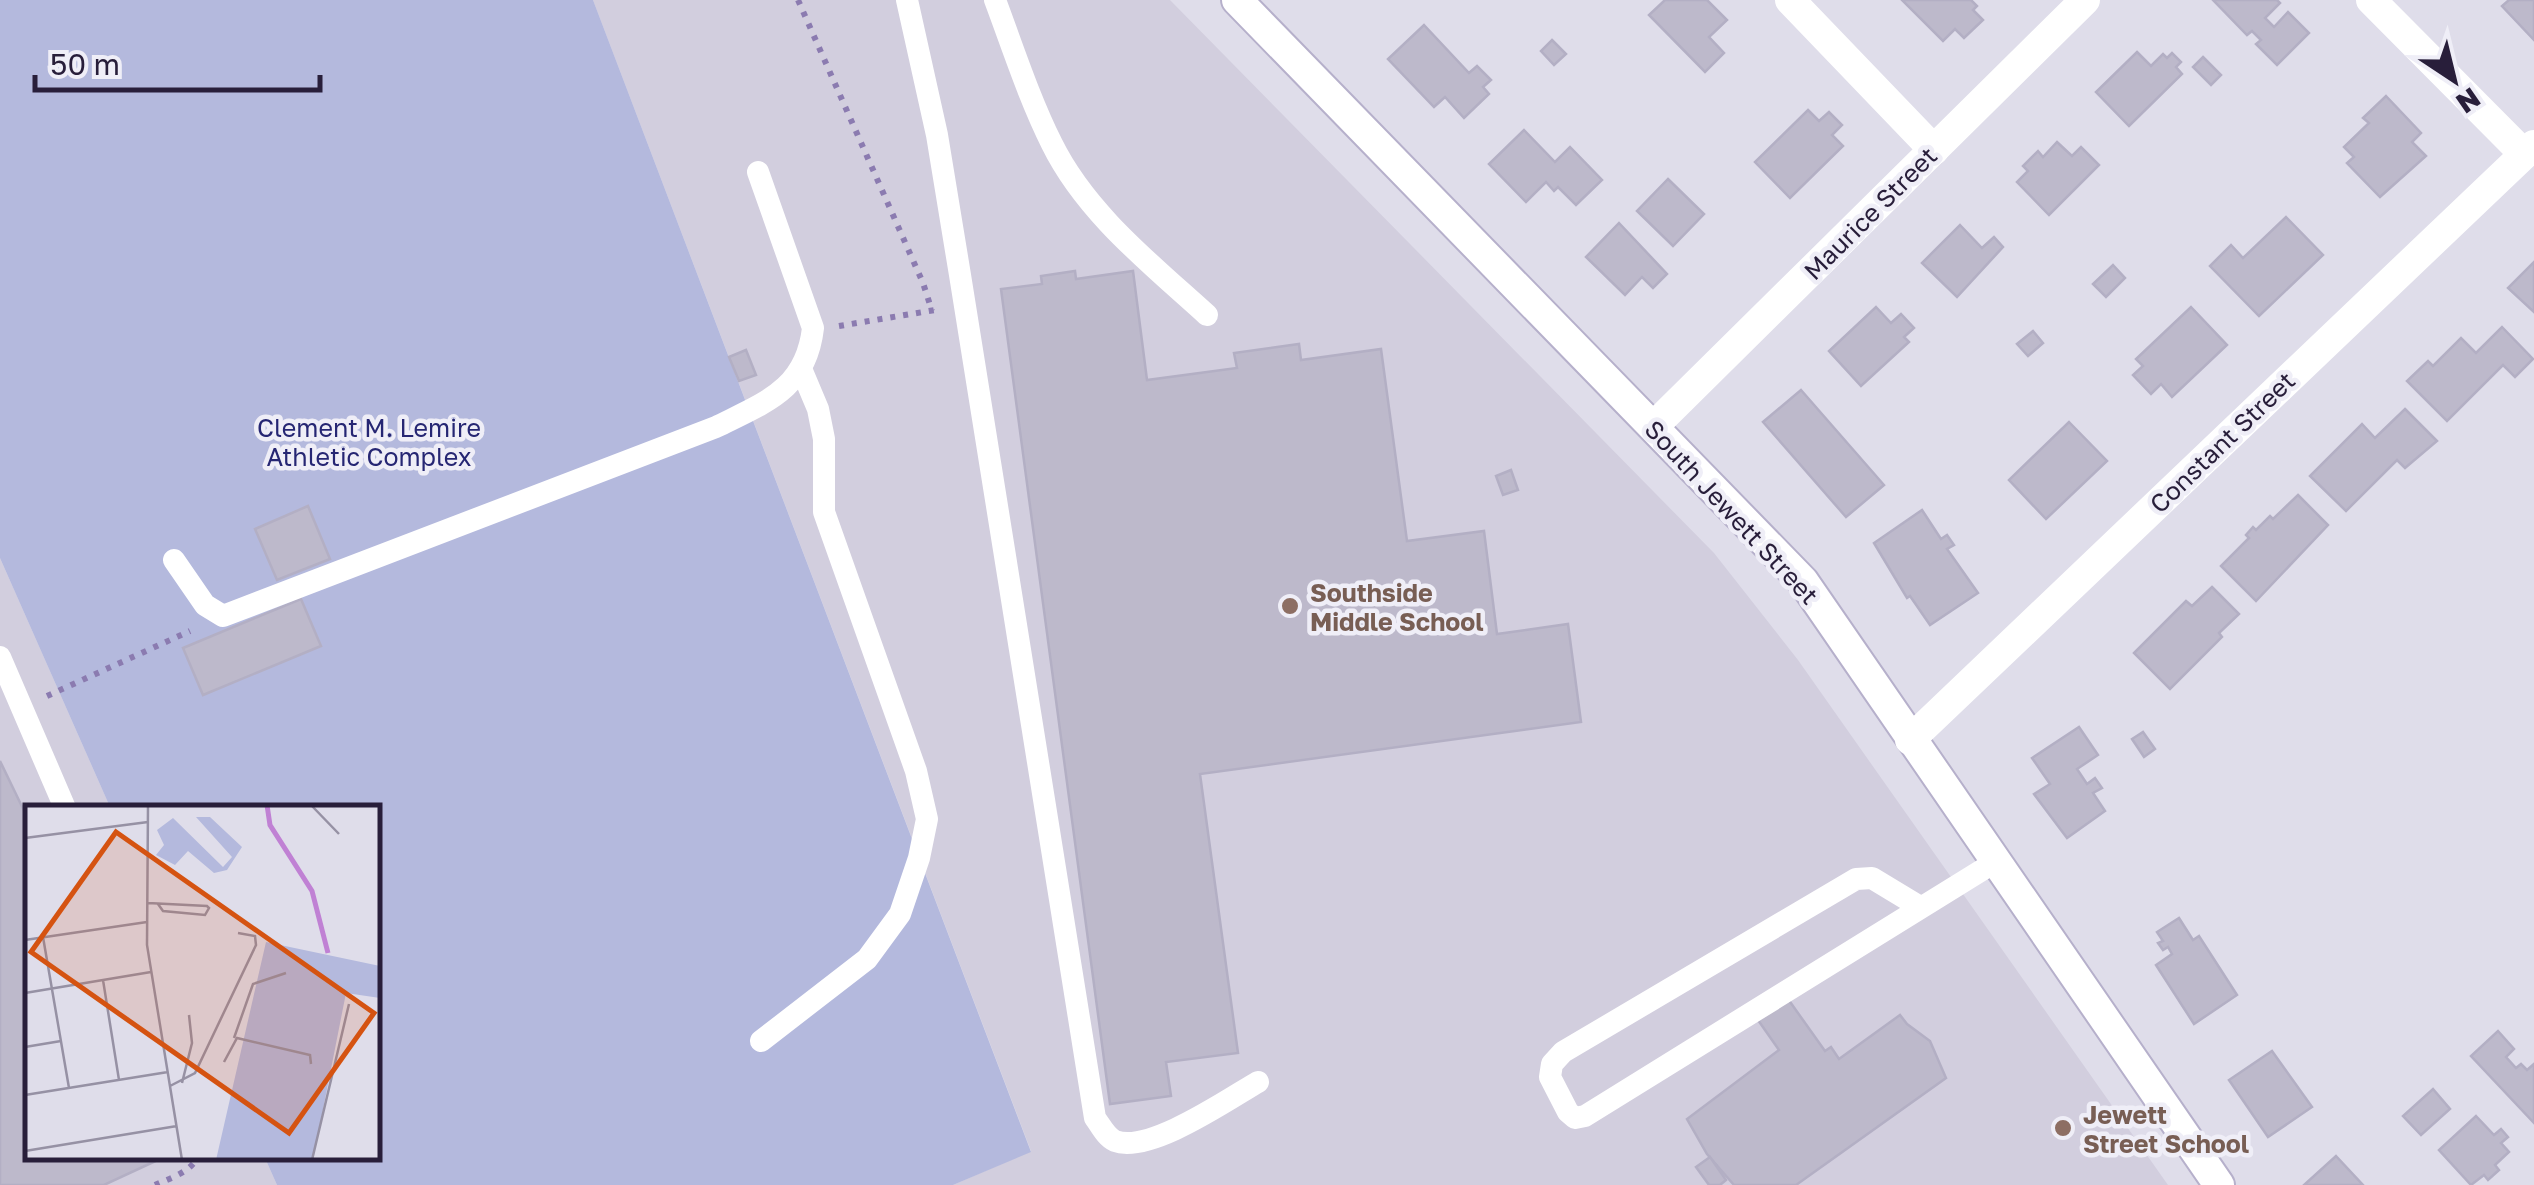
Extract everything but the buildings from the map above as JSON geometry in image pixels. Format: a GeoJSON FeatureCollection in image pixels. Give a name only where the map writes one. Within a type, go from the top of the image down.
{"type":"FeatureCollection","features":[{"type":"Feature","properties":{"kind":"street","name":"South Jewett Street"},"geometry":{"type":"LineString","coordinates":[[1237,0],[1803,582],[2219,1185]]}},
{"type":"Feature","properties":{"kind":"street"},"geometry":{"type":"LineString","coordinates":[[1790,0],[1934,150]]}},
{"type":"Feature","properties":{"kind":"street","name":"Maurice Street"},"geometry":{"type":"LineString","coordinates":[[1654,426],[2085,0]]}},
{"type":"Feature","properties":{"kind":"street"},"geometry":{"type":"LineString","coordinates":[[2371,0],[2529,149]]}},
{"type":"Feature","properties":{"kind":"street","name":"Constant Street"},"geometry":{"type":"LineString","coordinates":[[1910,740],[2529,149]]}},
{"type":"Feature","properties":{"kind":"lane"},"geometry":{"type":"LineString","coordinates":[[908,0],[965,305],[1095,1118],[1111,1140],[1134,1145],[1200,1116],[1258,1082]]}},
{"type":"Feature","properties":{"kind":"lane"},"geometry":{"type":"LineString","coordinates":[[995,0],[1052,146],[1085,196],[1120,235],[1206,315]]}},
{"type":"Feature","properties":{"kind":"lane"},"geometry":{"type":"LineString","coordinates":[[174,560],[205,605],[223,616],[716,428],[775,396],[802,371],[810,352],[813,328],[758,172]]}},
{"type":"Feature","properties":{"kind":"lane"},"geometry":{"type":"LineString","coordinates":[[762,1041],[867,959],[900,914],[927,820],[916,771],[824,512],[824,439],[818,409],[802,371]]}},
{"type":"Feature","properties":{"kind":"lane"},"geometry":{"type":"LineString","coordinates":[[0,657],[63,805]]}},
{"type":"Feature","properties":{"kind":"lane"},"geometry":{"type":"LineString","coordinates":[[1920,907],[1872,878],[1856,879],[1563,1052],[1552,1064],[1550,1076],[1568,1112],[1574,1118],[1586,1116],[1995,862]]}},
{"type":"Feature","properties":{"kind":"path"},"geometry":{"type":"LineString","coordinates":[[798,0],[924,283],[932,310]]}},
{"type":"Feature","properties":{"kind":"path"},"geometry":{"type":"LineString","coordinates":[[813,328],[965,305]]}},
{"type":"Feature","properties":{"kind":"path"},"geometry":{"type":"LineString","coordinates":[[22,708],[223,616]]}},
{"type":"Feature","properties":{"kind":"path"},"geometry":{"type":"LineString","coordinates":[[154,1185],[181,1173],[195,1160]]}},
{"type":"Feature","properties":{"kind":"shaded area","name":"Southside Middle School"},"geometry":{"type":"Polygon","coordinates":[[[593,0],[1170,0],[1714,553],[1798,660],[2168,1185],[953,1185],[1031,1151],[593,0]]]}},
{"type":"Feature","properties":{"kind":"shaded area"},"geometry":{"type":"Polygon","coordinates":[[[0,558],[109,805],[25,805],[25,1160],[266,1160],[277,1185],[0,1185],[0,558]]]}},
{"type":"Feature","properties":{"kind":"green space","name":"Clement M. Lemire Athletic Complex"},"geometry":{"type":"Polygon","coordinates":[[[0,0],[593,0],[1031,1152],[953,1185],[277,1185],[266,1160],[380,1160],[380,805],[109,805],[0,558],[0,0]]]}},
{"type":"Feature","properties":{"kind":"place","name":"Southside Middle School"},"geometry":{"type":"Point","coordinates":[1290,606]}},
{"type":"Feature","properties":{"kind":"place","name":"Jewett Street School"},"geometry":{"type":"Point","coordinates":[2063,1128]}}]}
